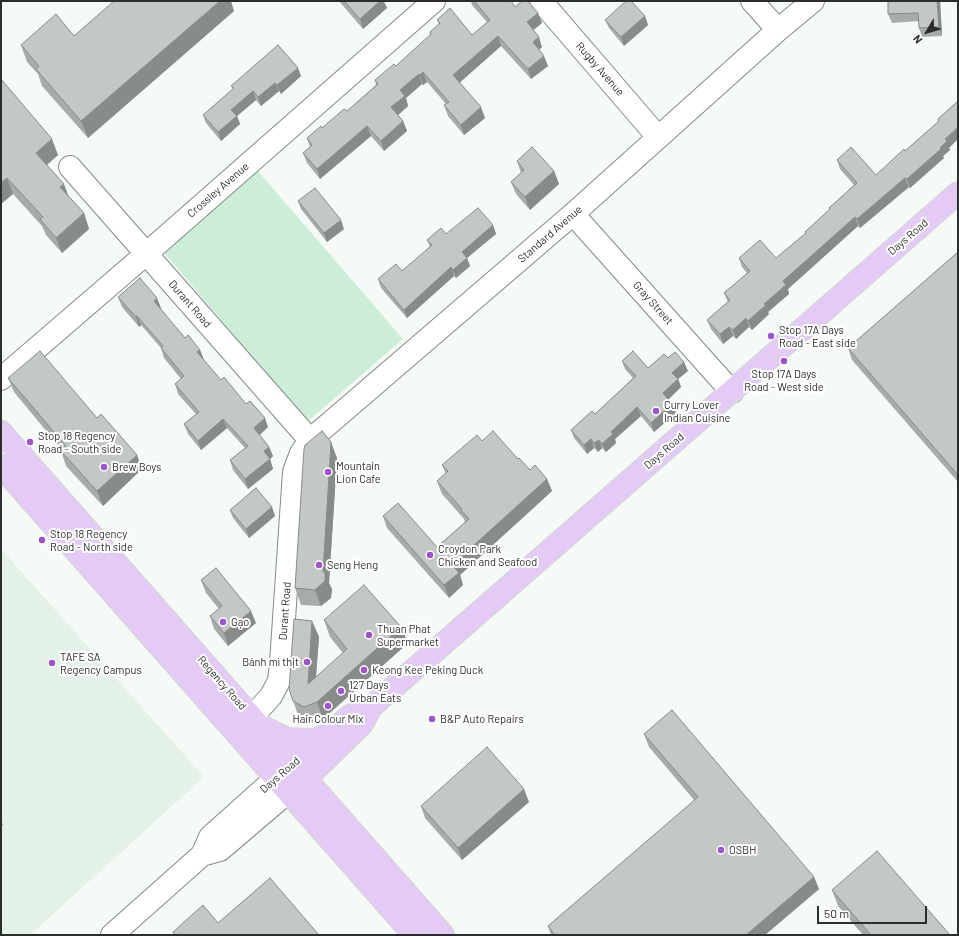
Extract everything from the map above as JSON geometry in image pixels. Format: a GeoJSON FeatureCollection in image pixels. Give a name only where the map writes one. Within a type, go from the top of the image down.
{"type":"FeatureCollection","features":[{"type":"Feature","properties":{"kind":"main road","name":"Days Road"},"geometry":{"type":"LineString","coordinates":[[282,785],[298,770],[304,754],[350,716],[370,708],[958,193]]}},
{"type":"Feature","properties":{"kind":"main road","name":"Regency Road"},"geometry":{"type":"LineString","coordinates":[[1,432],[443,935]]}},
{"type":"Feature","properties":{"kind":"main road","name":"Regency Road"},"geometry":{"type":"LineString","coordinates":[[1,466],[414,935]]}},
{"type":"Feature","properties":{"kind":"main road","name":"Days Road"},"geometry":{"type":"LineString","coordinates":[[298,770],[317,768],[362,724],[370,708]]}},
{"type":"Feature","properties":{"kind":"main road"},"geometry":{"type":"LineString","coordinates":[[256,721],[287,739],[314,740],[327,735]]}},
{"type":"Feature","properties":{"kind":"street","name":"Crossley Avenue"},"geometry":{"type":"LineString","coordinates":[[1,379],[434,1]]}},
{"type":"Feature","properties":{"kind":"street","name":"Rugby Avenue"},"geometry":{"type":"LineString","coordinates":[[541,1],[658,137]]}},
{"type":"Feature","properties":{"kind":"street"},"geometry":{"type":"LineString","coordinates":[[752,1],[778,30]]}},
{"type":"Feature","properties":{"kind":"street","name":"Standard Avenue"},"geometry":{"type":"LineString","coordinates":[[294,472],[301,453],[310,440],[573,214],[778,30],[813,1]]}},
{"type":"Feature","properties":{"kind":"street","name":"Durant Road"},"geometry":{"type":"LineString","coordinates":[[70,167],[310,440]]}},
{"type":"Feature","properties":{"kind":"street","name":"Gray Street"},"geometry":{"type":"LineString","coordinates":[[573,214],[732,392]]}},
{"type":"Feature","properties":{"kind":"street","name":"Durant Road"},"geometry":{"type":"LineString","coordinates":[[256,721],[279,681],[294,472]]}},
{"type":"Feature","properties":{"kind":"street","name":"Days Road"},"geometry":{"type":"LineString","coordinates":[[112,935],[202,855],[220,850],[282,785]]}},
{"type":"Feature","properties":{"kind":"shaded area","name":"TAFE SA Regency Campus"},"geometry":{"type":"Polygon","coordinates":[[[1,549],[204,777],[30,935],[1,935],[1,549]]]}},
{"type":"Feature","properties":{"kind":"green space"},"geometry":{"type":"Polygon","coordinates":[[[257,170],[403,339],[307,422],[162,250],[257,170]]]}},
{"type":"Feature","properties":{"kind":"building"},"geometry":{"type":"Polygon","coordinates":[[[114,1],[220,1],[81,121],[36,69],[39,66],[21,45],[56,14],[74,36],[114,1]]]}},
{"type":"Feature","properties":{"kind":"building"},"geometry":{"type":"Polygon","coordinates":[[[344,1],[380,1],[360,19],[344,1]]]}},
{"type":"Feature","properties":{"kind":"building"},"geometry":{"type":"Polygon","coordinates":[[[474,1],[511,1],[515,7],[522,1],[528,1],[538,13],[527,22],[539,37],[533,42],[544,56],[528,69],[498,36],[453,75],[481,107],[461,125],[444,105],[449,102],[423,72],[400,90],[405,96],[391,107],[403,121],[381,141],[367,126],[317,169],[303,153],[312,145],[307,138],[321,126],[322,128],[344,109],[347,111],[378,84],[375,80],[394,64],[396,66],[431,34],[430,32],[440,23],[437,20],[450,8],[472,35],[490,20],[474,1]]]}},
{"type":"Feature","properties":{"kind":"building"},"geometry":{"type":"Polygon","coordinates":[[[626,1],[631,1],[645,16],[621,37],[605,20],[626,1]]]}},
{"type":"Feature","properties":{"kind":"building"},"geometry":{"type":"Polygon","coordinates":[[[888,1],[937,1],[939,27],[919,28],[918,13],[888,14],[888,1]]]}},
{"type":"Feature","properties":{"kind":"building"},"geometry":{"type":"Polygon","coordinates":[[[278,45],[298,68],[277,85],[275,83],[258,97],[253,91],[231,110],[237,116],[218,132],[203,115],[234,88],[231,86],[278,45]]]}},
{"type":"Feature","properties":{"kind":"building"},"geometry":{"type":"Polygon","coordinates":[[[1,79],[52,139],[36,153],[64,184],[60,187],[84,213],[56,238],[40,219],[43,217],[7,178],[1,183],[1,79]]]}},
{"type":"Feature","properties":{"kind":"building"},"geometry":{"type":"Polygon","coordinates":[[[958,101],[958,127],[945,139],[947,141],[940,148],[941,149],[907,179],[905,178],[857,219],[855,217],[783,281],[786,285],[764,304],[766,305],[748,321],[746,318],[733,330],[729,327],[720,334],[707,320],[730,300],[724,293],[750,271],[739,258],[760,240],[776,258],[806,233],[805,232],[830,209],[829,208],[857,183],[837,160],[851,147],[876,175],[904,149],[905,151],[939,121],[938,119],[958,101]]]}},
{"type":"Feature","properties":{"kind":"building"},"geometry":{"type":"Polygon","coordinates":[[[532,147],[554,171],[525,197],[511,182],[524,170],[517,161],[532,147]]]}},
{"type":"Feature","properties":{"kind":"building"},"geometry":{"type":"Polygon","coordinates":[[[315,188],[341,220],[324,233],[298,201],[315,188]]]}},
{"type":"Feature","properties":{"kind":"building"},"geometry":{"type":"Polygon","coordinates":[[[478,208],[493,225],[462,252],[467,258],[453,270],[451,267],[404,310],[378,279],[396,264],[402,271],[432,245],[427,240],[441,228],[446,234],[478,208]]]}},
{"type":"Feature","properties":{"kind":"building"},"geometry":{"type":"Polygon","coordinates":[[[958,252],[958,475],[848,348],[958,252]]]}},
{"type":"Feature","properties":{"kind":"building"},"geometry":{"type":"Polygon","coordinates":[[[140,278],[157,298],[154,301],[185,338],[188,335],[200,350],[197,352],[221,380],[224,377],[246,404],[250,401],[265,418],[254,428],[269,447],[264,451],[270,459],[245,479],[230,460],[248,446],[223,419],[198,441],[184,424],[199,412],[175,384],[184,376],[161,348],[163,346],[118,297],[140,278]]]}},
{"type":"Feature","properties":{"kind":"building"},"geometry":{"type":"Polygon","coordinates":[[[40,351],[97,418],[101,414],[137,455],[97,491],[61,451],[66,446],[8,378],[40,351]]]}},
{"type":"Feature","properties":{"kind":"building"},"geometry":{"type":"Polygon","coordinates":[[[633,351],[648,368],[664,354],[668,358],[675,352],[684,362],[672,373],[678,379],[663,393],[672,404],[651,423],[637,407],[611,432],[613,434],[602,444],[599,440],[594,443],[591,439],[584,445],[571,430],[592,411],[595,414],[636,376],[622,361],[633,351]]]}},
{"type":"Feature","properties":{"kind":"building"},"geometry":{"type":"Polygon","coordinates":[[[322,431],[331,442],[323,572],[325,572],[325,581],[315,590],[295,588],[304,449],[305,445],[322,431]]]}},
{"type":"Feature","properties":{"kind":"building"},"geometry":{"type":"Polygon","coordinates":[[[493,431],[530,470],[535,465],[547,479],[452,565],[459,573],[444,585],[383,516],[398,503],[437,547],[469,519],[437,481],[448,471],[442,465],[477,435],[482,441],[493,431]]]}},
{"type":"Feature","properties":{"kind":"building"},"geometry":{"type":"Polygon","coordinates":[[[256,488],[272,507],[246,529],[230,510],[256,488]]]}},
{"type":"Feature","properties":{"kind":"building"},"geometry":{"type":"Polygon","coordinates":[[[216,568],[251,611],[224,633],[210,616],[222,606],[201,580],[216,568]]]}},
{"type":"Feature","properties":{"kind":"building"},"geometry":{"type":"Polygon","coordinates":[[[364,585],[401,627],[317,702],[304,707],[293,701],[289,689],[294,619],[312,621],[308,684],[347,649],[324,620],[364,585]]]}},
{"type":"Feature","properties":{"kind":"building","name":"OSBH"},"geometry":{"type":"Polygon","coordinates":[[[672,710],[814,877],[746,935],[555,935],[548,926],[698,797],[644,734],[672,710]]]}},
{"type":"Feature","properties":{"kind":"building"},"geometry":{"type":"Polygon","coordinates":[[[487,747],[524,789],[458,848],[421,806],[487,747]]]}},
{"type":"Feature","properties":{"kind":"building"},"geometry":{"type":"Polygon","coordinates":[[[877,851],[950,935],[871,935],[832,890],[877,851]]]}},
{"type":"Feature","properties":{"kind":"building"},"geometry":{"type":"Polygon","coordinates":[[[270,878],[319,935],[175,935],[173,932],[203,905],[218,923],[270,878]]]}},
{"type":"Feature","properties":{"kind":"place","name":"Stop 17A Days Road - East side"},"geometry":{"type":"Point","coordinates":[771,336]}},
{"type":"Feature","properties":{"kind":"place","name":"Stop 17A Days Road - West side"},"geometry":{"type":"Point","coordinates":[784,361]}},
{"type":"Feature","properties":{"kind":"place","name":"Curry Lover Indian Cuisine"},"geometry":{"type":"Point","coordinates":[656,411]}},
{"type":"Feature","properties":{"kind":"place","name":"Stop 18 Regency Road - South side"},"geometry":{"type":"Point","coordinates":[30,442]}},
{"type":"Feature","properties":{"kind":"place","name":"Brew Boys"},"geometry":{"type":"Point","coordinates":[104,467]}},
{"type":"Feature","properties":{"kind":"place","name":"Mountain Lion Cafe"},"geometry":{"type":"Point","coordinates":[328,472]}},
{"type":"Feature","properties":{"kind":"place","name":"Stop 18 Regency Road - North side"},"geometry":{"type":"Point","coordinates":[42,540]}},
{"type":"Feature","properties":{"kind":"place","name":"Croydon Park Chicken and Seafood"},"geometry":{"type":"Point","coordinates":[430,555]}},
{"type":"Feature","properties":{"kind":"place","name":"Seng Heng"},"geometry":{"type":"Point","coordinates":[319,565]}},
{"type":"Feature","properties":{"kind":"place","name":"Gạo"},"geometry":{"type":"Point","coordinates":[223,622]}},
{"type":"Feature","properties":{"kind":"place","name":"Thuan Phat Supermarket"},"geometry":{"type":"Point","coordinates":[369,635]}},
{"type":"Feature","properties":{"kind":"place","name":"Bánh mì thịt"},"geometry":{"type":"Point","coordinates":[307,662]}},
{"type":"Feature","properties":{"kind":"place","name":"TAFE SA Regency Campus"},"geometry":{"type":"Point","coordinates":[52,663]}},
{"type":"Feature","properties":{"kind":"place","name":"Keong Kee Peking Duck"},"geometry":{"type":"Point","coordinates":[364,670]}},
{"type":"Feature","properties":{"kind":"place","name":"127 Days Urban Eats"},"geometry":{"type":"Point","coordinates":[341,691]}},
{"type":"Feature","properties":{"kind":"place","name":"Hair Colour Mix"},"geometry":{"type":"Point","coordinates":[328,706]}},
{"type":"Feature","properties":{"kind":"place","name":"B&P Auto Repairs"},"geometry":{"type":"Point","coordinates":[432,719]}},
{"type":"Feature","properties":{"kind":"place","name":"OSBH"},"geometry":{"type":"Point","coordinates":[721,850]}}]}
